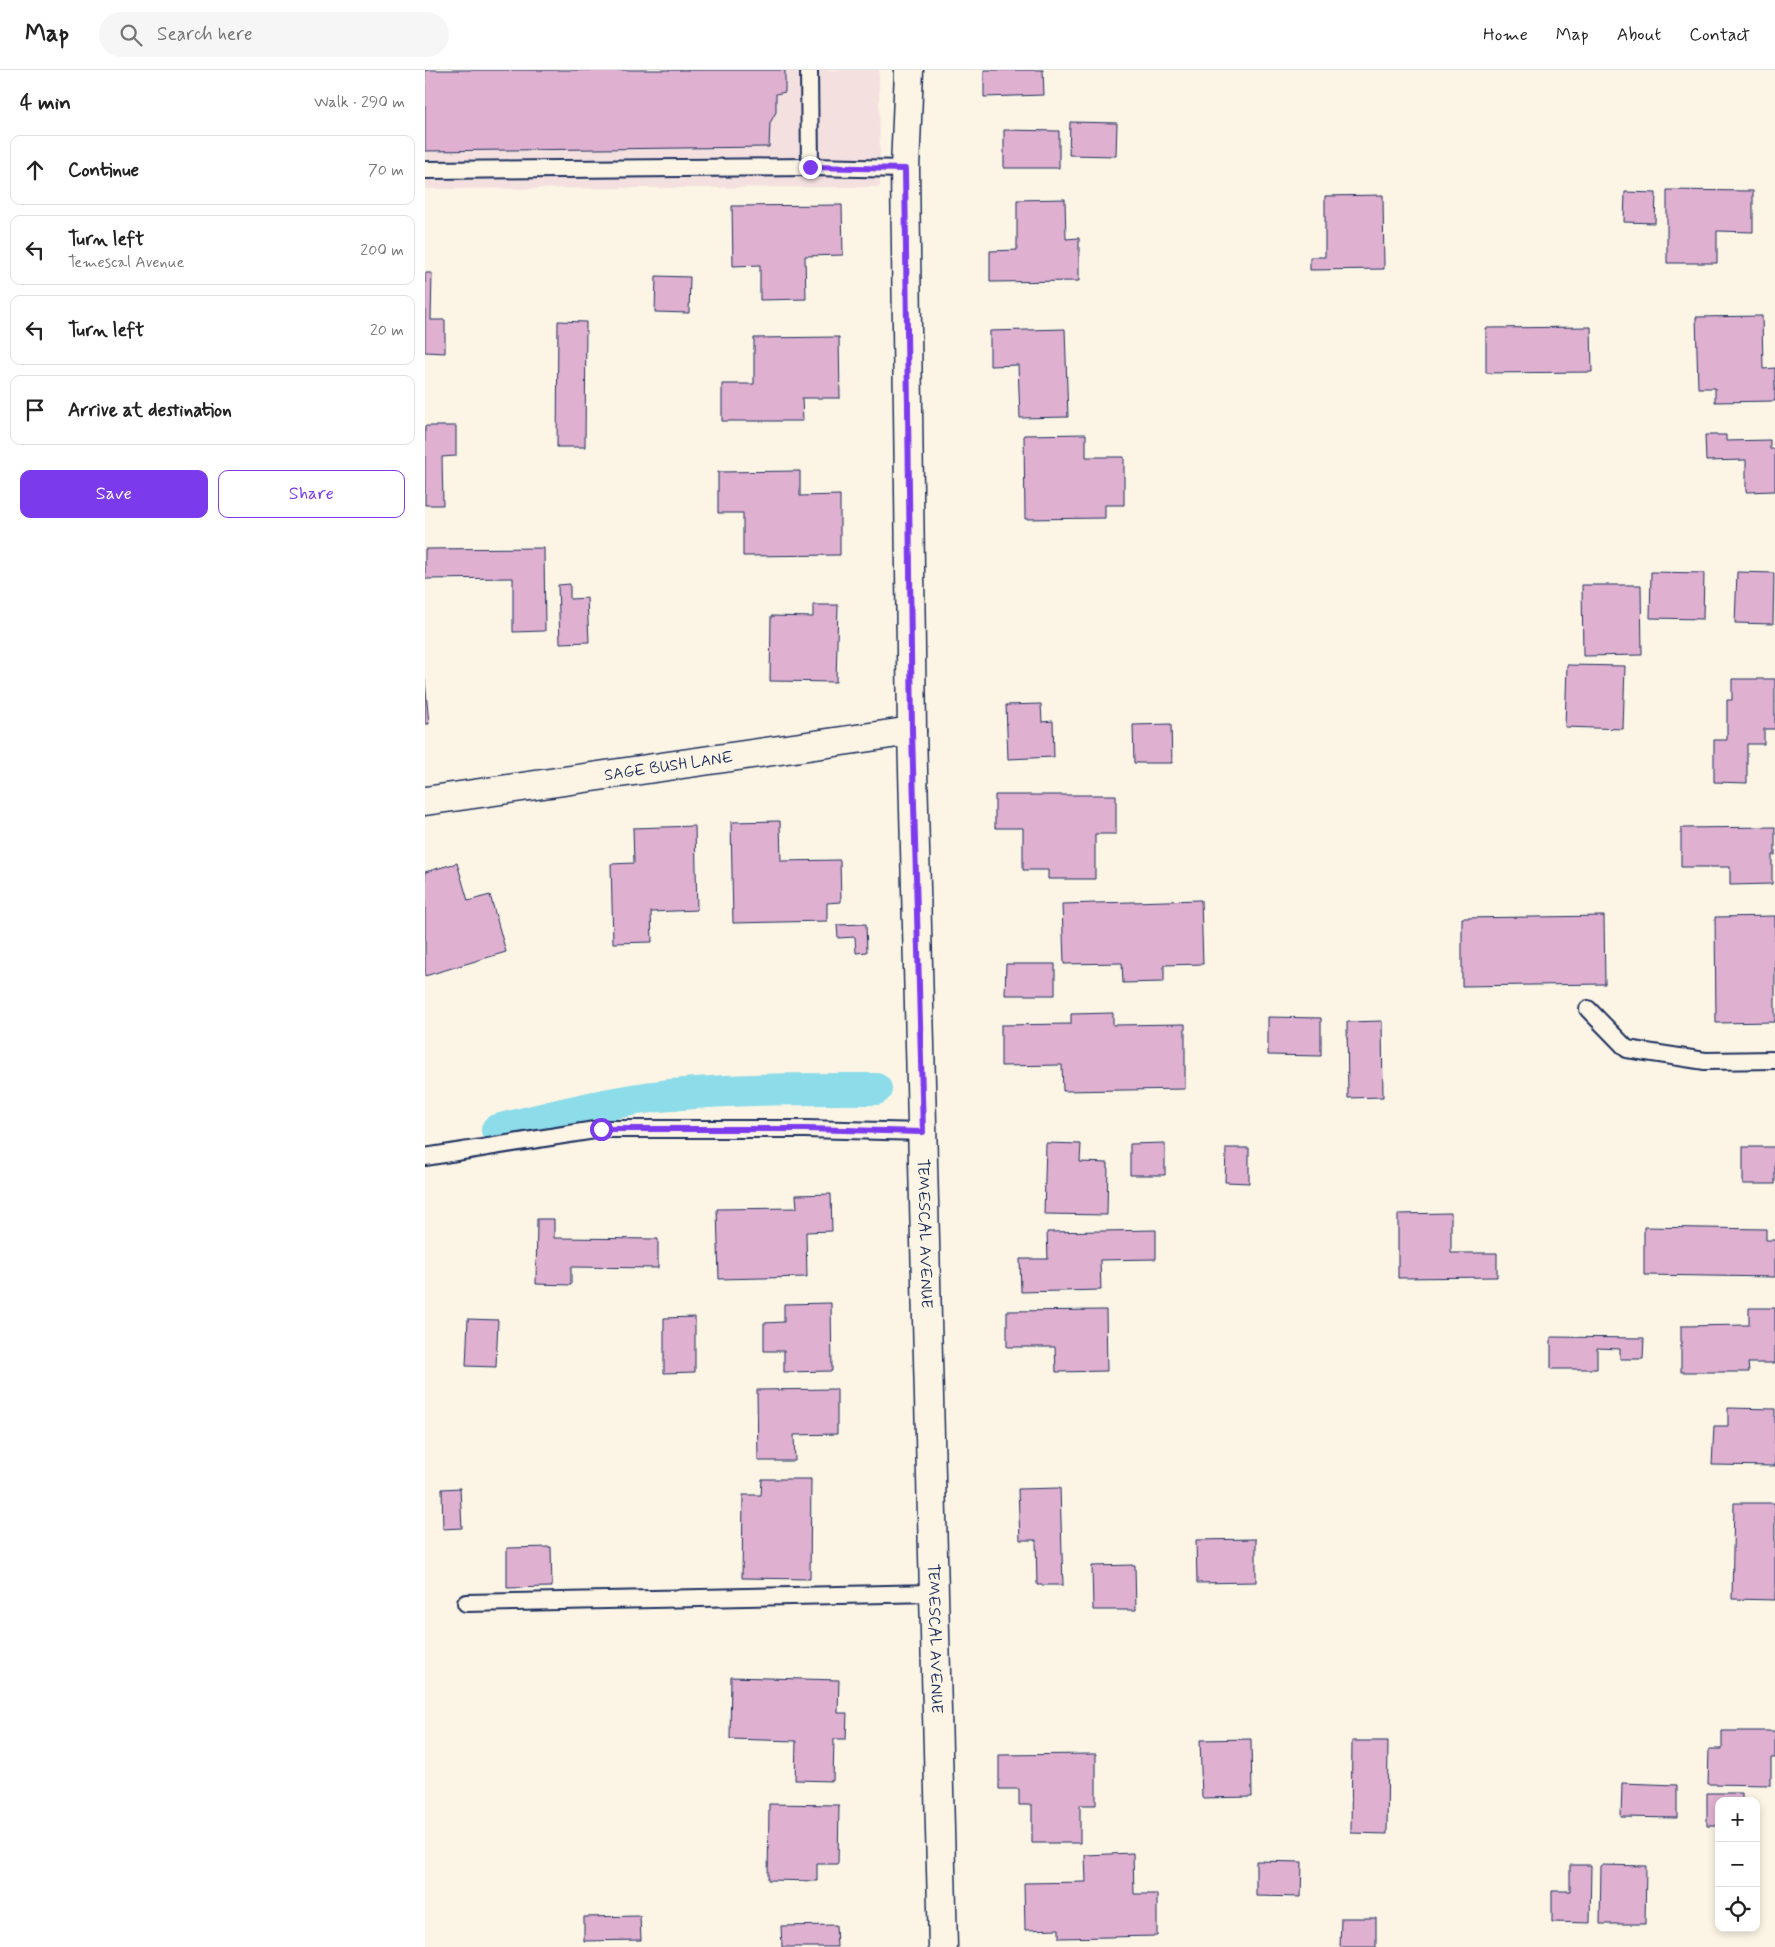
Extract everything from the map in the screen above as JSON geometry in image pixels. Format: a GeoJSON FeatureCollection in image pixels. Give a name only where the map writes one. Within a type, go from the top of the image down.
{"type":"FeatureCollection","features":[{"type":"Feature","properties":{"kind":"street","name":"TEMESCAL AVENUE"},"geometry":{"type":"LineString","coordinates":[[909,70],[905,169],[912,731],[943,1947]]}},
{"type":"Feature","properties":{"kind":"street","name":"SAGE BUSH LANE"},"geometry":{"type":"LineString","coordinates":[[425,801],[912,731]]}},
{"type":"Feature","properties":{"kind":"lane"},"geometry":{"type":"LineString","coordinates":[[809,70],[810,167]]}},
{"type":"Feature","properties":{"kind":"lane"},"geometry":{"type":"LineString","coordinates":[[425,170],[810,167],[905,169]]}},
{"type":"Feature","properties":{"kind":"lane"},"geometry":{"type":"LineString","coordinates":[[1588,1009],[1627,1049],[1705,1060],[1775,1060]]}},
{"type":"Feature","properties":{"kind":"lane"},"geometry":{"type":"LineString","coordinates":[[425,1157],[601,1129],[805,1129],[923,1132]]}},
{"type":"Feature","properties":{"kind":"lane"},"geometry":{"type":"LineString","coordinates":[[467,1603],[934,1593]]}},
{"type":"Feature","properties":{"kind":"shaded area"},"geometry":{"type":"Polygon","coordinates":[[[425,70],[879,70],[880,187],[425,189],[425,70]]]}},
{"type":"Feature","properties":{"kind":"building"},"geometry":{"type":"Polygon","coordinates":[[[425,70],[785,70],[785,92],[776,94],[776,112],[770,123],[769,147],[425,151],[425,70]]]}},
{"type":"Feature","properties":{"kind":"building"},"geometry":{"type":"Polygon","coordinates":[[[984,70],[1043,70],[1044,95],[984,97],[984,70]]]}},
{"type":"Feature","properties":{"kind":"building"},"geometry":{"type":"Polygon","coordinates":[[[1070,122],[1117,123],[1116,156],[1069,155],[1070,122]]]}},
{"type":"Feature","properties":{"kind":"building"},"geometry":{"type":"Polygon","coordinates":[[[1004,130],[1059,131],[1059,168],[1004,168],[1004,130]]]}},
{"type":"Feature","properties":{"kind":"building"},"geometry":{"type":"Polygon","coordinates":[[[1667,190],[1753,191],[1753,232],[1717,231],[1717,263],[1667,263],[1667,190]]]}},
{"type":"Feature","properties":{"kind":"building"},"geometry":{"type":"Polygon","coordinates":[[[1625,192],[1656,193],[1655,223],[1624,222],[1625,192]]]}},
{"type":"Feature","properties":{"kind":"building"},"geometry":{"type":"Polygon","coordinates":[[[1383,195],[1384,269],[1310,270],[1310,257],[1325,257],[1325,196],[1383,195]]]}},
{"type":"Feature","properties":{"kind":"building"},"geometry":{"type":"Polygon","coordinates":[[[1065,199],[1066,239],[1079,238],[1079,281],[990,282],[990,251],[1017,250],[1017,200],[1065,199]]]}},
{"type":"Feature","properties":{"kind":"building"},"geometry":{"type":"Polygon","coordinates":[[[842,205],[843,255],[805,256],[806,299],[760,300],[760,265],[733,266],[732,206],[842,205]]]}},
{"type":"Feature","properties":{"kind":"building"},"geometry":{"type":"Polygon","coordinates":[[[425,273],[432,273],[431,320],[445,320],[445,353],[425,352],[425,273]]]}},
{"type":"Feature","properties":{"kind":"building"},"geometry":{"type":"Polygon","coordinates":[[[656,276],[690,277],[689,313],[655,312],[656,276]]]}},
{"type":"Feature","properties":{"kind":"building"},"geometry":{"type":"Polygon","coordinates":[[[1762,316],[1763,369],[1775,368],[1775,401],[1715,402],[1715,388],[1698,388],[1696,317],[1762,316]]]}},
{"type":"Feature","properties":{"kind":"building"},"geometry":{"type":"Polygon","coordinates":[[[558,321],[586,322],[585,447],[557,447],[558,321]]]}},
{"type":"Feature","properties":{"kind":"building"},"geometry":{"type":"Polygon","coordinates":[[[1591,327],[1592,372],[1486,373],[1486,328],[1591,327]]]}},
{"type":"Feature","properties":{"kind":"building"},"geometry":{"type":"Polygon","coordinates":[[[1065,329],[1068,417],[1020,418],[1018,365],[990,366],[990,331],[1065,329]]]}},
{"type":"Feature","properties":{"kind":"building"},"geometry":{"type":"Polygon","coordinates":[[[839,337],[840,398],[802,398],[803,421],[722,421],[722,384],[754,384],[754,338],[839,337]]]}},
{"type":"Feature","properties":{"kind":"building"},"geometry":{"type":"Polygon","coordinates":[[[425,426],[456,426],[456,456],[442,457],[443,505],[425,505],[425,426]]]}},
{"type":"Feature","properties":{"kind":"building"},"geometry":{"type":"Polygon","coordinates":[[[1086,434],[1086,457],[1124,457],[1124,505],[1105,505],[1105,518],[1025,519],[1024,435],[1086,434]]]}},
{"type":"Feature","properties":{"kind":"building"},"geometry":{"type":"Polygon","coordinates":[[[1705,435],[1726,435],[1726,441],[1770,440],[1770,449],[1775,449],[1775,491],[1746,492],[1746,460],[1706,461],[1705,435]]]}},
{"type":"Feature","properties":{"kind":"building"},"geometry":{"type":"Polygon","coordinates":[[[800,471],[800,496],[840,495],[840,555],[743,556],[743,513],[718,513],[718,472],[800,471]]]}},
{"type":"Feature","properties":{"kind":"building"},"geometry":{"type":"Polygon","coordinates":[[[544,548],[545,631],[513,632],[513,578],[425,579],[425,549],[544,548]]]}},
{"type":"Feature","properties":{"kind":"building"},"geometry":{"type":"Polygon","coordinates":[[[1651,572],[1704,573],[1703,619],[1650,618],[1651,572]]]}},
{"type":"Feature","properties":{"kind":"building"},"geometry":{"type":"Polygon","coordinates":[[[1737,572],[1774,573],[1773,624],[1735,623],[1737,572]]]}},
{"type":"Feature","properties":{"kind":"building"},"geometry":{"type":"Polygon","coordinates":[[[570,584],[570,599],[587,598],[589,642],[560,643],[558,585],[570,584]]]}},
{"type":"Feature","properties":{"kind":"building"},"geometry":{"type":"Polygon","coordinates":[[[1582,585],[1641,585],[1642,655],[1583,656],[1582,585]]]}},
{"type":"Feature","properties":{"kind":"building"},"geometry":{"type":"Polygon","coordinates":[[[813,605],[838,605],[836,682],[770,681],[771,616],[813,617],[813,605]]]}},
{"type":"Feature","properties":{"kind":"building"},"geometry":{"type":"Polygon","coordinates":[[[1567,665],[1625,666],[1623,729],[1565,727],[1567,665]]]}},
{"type":"Feature","properties":{"kind":"building"},"geometry":{"type":"Polygon","coordinates":[[[1732,679],[1775,679],[1775,729],[1764,729],[1764,744],[1747,744],[1747,783],[1714,782],[1714,740],[1727,740],[1727,700],[1732,700],[1732,679]]]}},
{"type":"Feature","properties":{"kind":"building"},"geometry":{"type":"Polygon","coordinates":[[[425,680],[429,724],[425,724],[425,680]]]}},
{"type":"Feature","properties":{"kind":"building"},"geometry":{"type":"Polygon","coordinates":[[[1041,704],[1042,722],[1053,721],[1054,757],[1008,759],[1006,705],[1041,704]]]}},
{"type":"Feature","properties":{"kind":"building"},"geometry":{"type":"Polygon","coordinates":[[[1171,724],[1172,763],[1134,763],[1133,725],[1171,724]]]}},
{"type":"Feature","properties":{"kind":"building"},"geometry":{"type":"Polygon","coordinates":[[[995,795],[1116,795],[1116,834],[1095,834],[1095,879],[1048,879],[1048,870],[1023,870],[1023,828],[995,828],[995,795]]]}},
{"type":"Feature","properties":{"kind":"building"},"geometry":{"type":"Polygon","coordinates":[[[780,821],[781,861],[840,860],[841,902],[827,903],[827,921],[733,923],[731,822],[780,821]]]}},
{"type":"Feature","properties":{"kind":"building"},"geometry":{"type":"Polygon","coordinates":[[[695,826],[697,910],[651,912],[652,942],[613,943],[611,864],[634,863],[633,828],[695,826]]]}},
{"type":"Feature","properties":{"kind":"building"},"geometry":{"type":"Polygon","coordinates":[[[1775,827],[1775,855],[1772,855],[1772,884],[1730,885],[1730,867],[1681,867],[1681,828],[1775,827]]]}},
{"type":"Feature","properties":{"kind":"building"},"geometry":{"type":"Polygon","coordinates":[[[457,863],[468,901],[490,895],[506,952],[425,976],[425,872],[457,863]]]}},
{"type":"Feature","properties":{"kind":"building"},"geometry":{"type":"Polygon","coordinates":[[[1201,900],[1203,964],[1164,965],[1164,982],[1123,983],[1122,963],[1064,964],[1062,904],[1201,900]]]}},
{"type":"Feature","properties":{"kind":"building"},"geometry":{"type":"Polygon","coordinates":[[[1604,916],[1605,984],[1462,986],[1462,918],[1604,916]]]}},
{"type":"Feature","properties":{"kind":"building"},"geometry":{"type":"Polygon","coordinates":[[[1775,916],[1775,1022],[1716,1023],[1715,917],[1775,916]]]}},
{"type":"Feature","properties":{"kind":"building"},"geometry":{"type":"Polygon","coordinates":[[[866,924],[867,952],[856,953],[855,937],[838,938],[837,925],[866,924]]]}},
{"type":"Feature","properties":{"kind":"building"},"geometry":{"type":"Polygon","coordinates":[[[1006,964],[1055,964],[1055,995],[1005,995],[1006,964]]]}},
{"type":"Feature","properties":{"kind":"building"},"geometry":{"type":"Polygon","coordinates":[[[1113,1013],[1113,1025],[1185,1024],[1185,1089],[1063,1091],[1062,1065],[1001,1066],[1001,1025],[1071,1024],[1071,1014],[1113,1013]]]}},
{"type":"Feature","properties":{"kind":"building"},"geometry":{"type":"Polygon","coordinates":[[[1268,1017],[1321,1018],[1321,1056],[1268,1055],[1268,1017]]]}},
{"type":"Feature","properties":{"kind":"building"},"geometry":{"type":"Polygon","coordinates":[[[1382,1021],[1383,1097],[1348,1098],[1347,1022],[1382,1021]]]}},
{"type":"Feature","properties":{"kind":"building"},"geometry":{"type":"Polygon","coordinates":[[[1046,1143],[1081,1144],[1080,1162],[1108,1163],[1107,1215],[1044,1214],[1046,1143]]]}},
{"type":"Feature","properties":{"kind":"building"},"geometry":{"type":"Polygon","coordinates":[[[1165,1143],[1165,1175],[1130,1175],[1130,1144],[1165,1143]]]}},
{"type":"Feature","properties":{"kind":"building"},"geometry":{"type":"Polygon","coordinates":[[[1743,1147],[1775,1147],[1775,1184],[1743,1184],[1743,1147]]]}},
{"type":"Feature","properties":{"kind":"building"},"geometry":{"type":"Polygon","coordinates":[[[1226,1148],[1249,1148],[1249,1183],[1225,1182],[1226,1148]]]}},
{"type":"Feature","properties":{"kind":"building"},"geometry":{"type":"Polygon","coordinates":[[[831,1194],[832,1231],[806,1232],[807,1277],[719,1279],[717,1209],[797,1208],[796,1195],[831,1194]]]}},
{"type":"Feature","properties":{"kind":"building"},"geometry":{"type":"Polygon","coordinates":[[[1451,1213],[1451,1253],[1497,1253],[1497,1277],[1398,1278],[1398,1214],[1451,1213]]]}},
{"type":"Feature","properties":{"kind":"building"},"geometry":{"type":"Polygon","coordinates":[[[537,1219],[554,1219],[554,1238],[658,1239],[658,1268],[571,1267],[571,1285],[536,1284],[537,1219]]]}},
{"type":"Feature","properties":{"kind":"building"},"geometry":{"type":"Polygon","coordinates":[[[1644,1227],[1766,1229],[1766,1240],[1775,1240],[1775,1277],[1644,1275],[1644,1227]]]}},
{"type":"Feature","properties":{"kind":"building"},"geometry":{"type":"Polygon","coordinates":[[[1156,1230],[1156,1259],[1100,1260],[1101,1290],[1021,1292],[1020,1259],[1048,1259],[1047,1232],[1156,1230]]]}},
{"type":"Feature","properties":{"kind":"building"},"geometry":{"type":"Polygon","coordinates":[[[831,1303],[832,1371],[784,1372],[784,1351],[764,1351],[764,1323],[784,1322],[784,1304],[831,1303]]]}},
{"type":"Feature","properties":{"kind":"building"},"geometry":{"type":"Polygon","coordinates":[[[1749,1308],[1775,1308],[1775,1363],[1748,1363],[1749,1372],[1681,1372],[1681,1326],[1749,1325],[1749,1308]]]}},
{"type":"Feature","properties":{"kind":"building"},"geometry":{"type":"Polygon","coordinates":[[[1106,1310],[1107,1371],[1056,1372],[1055,1347],[1007,1347],[1007,1311],[1106,1310]]]}},
{"type":"Feature","properties":{"kind":"building"},"geometry":{"type":"Polygon","coordinates":[[[695,1317],[695,1372],[664,1373],[664,1318],[695,1317]]]}},
{"type":"Feature","properties":{"kind":"building"},"geometry":{"type":"Polygon","coordinates":[[[468,1319],[498,1320],[496,1367],[466,1366],[468,1319]]]}},
{"type":"Feature","properties":{"kind":"building"},"geometry":{"type":"Polygon","coordinates":[[[1551,1337],[1644,1338],[1643,1359],[1620,1359],[1620,1349],[1597,1348],[1597,1369],[1551,1369],[1551,1337]]]}},
{"type":"Feature","properties":{"kind":"building"},"geometry":{"type":"Polygon","coordinates":[[[837,1389],[837,1434],[794,1435],[795,1461],[758,1461],[757,1390],[837,1389]]]}},
{"type":"Feature","properties":{"kind":"building"},"geometry":{"type":"Polygon","coordinates":[[[1728,1408],[1775,1409],[1775,1466],[1712,1465],[1714,1426],[1728,1426],[1728,1408]]]}},
{"type":"Feature","properties":{"kind":"building"},"geometry":{"type":"Polygon","coordinates":[[[762,1479],[811,1479],[810,1579],[742,1578],[743,1495],[761,1495],[762,1479]]]}},
{"type":"Feature","properties":{"kind":"building"},"geometry":{"type":"Polygon","coordinates":[[[460,1488],[462,1528],[443,1529],[442,1489],[460,1488]]]}},
{"type":"Feature","properties":{"kind":"building"},"geometry":{"type":"Polygon","coordinates":[[[1060,1488],[1063,1585],[1037,1585],[1036,1540],[1020,1540],[1018,1489],[1060,1488]]]}},
{"type":"Feature","properties":{"kind":"building"},"geometry":{"type":"Polygon","coordinates":[[[1734,1503],[1775,1503],[1775,1600],[1732,1599],[1734,1503]]]}},
{"type":"Feature","properties":{"kind":"building"},"geometry":{"type":"Polygon","coordinates":[[[1256,1539],[1256,1582],[1197,1583],[1196,1540],[1256,1539]]]}},
{"type":"Feature","properties":{"kind":"building"},"geometry":{"type":"Polygon","coordinates":[[[551,1547],[552,1587],[507,1588],[507,1548],[551,1547]]]}},
{"type":"Feature","properties":{"kind":"building"},"geometry":{"type":"Polygon","coordinates":[[[1135,1565],[1136,1610],[1093,1610],[1092,1566],[1135,1565]]]}},
{"type":"Feature","properties":{"kind":"building"},"geometry":{"type":"Polygon","coordinates":[[[731,1677],[839,1680],[838,1713],[847,1713],[846,1739],[834,1739],[833,1781],[795,1780],[796,1741],[730,1739],[731,1677]]]}},
{"type":"Feature","properties":{"kind":"building"},"geometry":{"type":"Polygon","coordinates":[[[1722,1731],[1775,1731],[1775,1758],[1771,1758],[1771,1785],[1708,1784],[1709,1749],[1722,1749],[1722,1731]]]}},
{"type":"Feature","properties":{"kind":"building"},"geometry":{"type":"Polygon","coordinates":[[[1251,1739],[1252,1797],[1202,1798],[1200,1740],[1251,1739]]]}},
{"type":"Feature","properties":{"kind":"building"},"geometry":{"type":"Polygon","coordinates":[[[1352,1741],[1388,1741],[1387,1834],[1351,1833],[1352,1741]]]}},
{"type":"Feature","properties":{"kind":"building"},"geometry":{"type":"Polygon","coordinates":[[[1096,1754],[1096,1805],[1080,1805],[1080,1843],[1032,1843],[1032,1805],[1019,1805],[1019,1789],[999,1789],[999,1755],[1096,1754]]]}},
{"type":"Feature","properties":{"kind":"building"},"geometry":{"type":"Polygon","coordinates":[[[1622,1783],[1677,1785],[1677,1818],[1621,1817],[1622,1783]]]}},
{"type":"Feature","properties":{"kind":"building"},"geometry":{"type":"Polygon","coordinates":[[[1707,1793],[1742,1793],[1742,1797],[1715,1797],[1715,1826],[1707,1826],[1707,1793]]]}},
{"type":"Feature","properties":{"kind":"building"},"geometry":{"type":"Polygon","coordinates":[[[769,1804],[839,1805],[838,1864],[817,1864],[817,1881],[768,1880],[769,1804]]]}},
{"type":"Feature","properties":{"kind":"building"},"geometry":{"type":"Polygon","coordinates":[[[1133,1853],[1134,1894],[1157,1894],[1157,1936],[1059,1938],[1059,1929],[1025,1930],[1024,1883],[1086,1882],[1085,1855],[1133,1853]]]}},
{"type":"Feature","properties":{"kind":"building"},"geometry":{"type":"Polygon","coordinates":[[[1256,1861],[1302,1862],[1301,1897],[1256,1896],[1256,1861]]]}},
{"type":"Feature","properties":{"kind":"building"},"geometry":{"type":"Polygon","coordinates":[[[1570,1865],[1591,1865],[1590,1923],[1552,1922],[1552,1891],[1570,1891],[1570,1865]]]}},
{"type":"Feature","properties":{"kind":"building"},"geometry":{"type":"Polygon","coordinates":[[[1601,1865],[1646,1866],[1645,1924],[1600,1924],[1601,1865]]]}},
{"type":"Feature","properties":{"kind":"building"},"geometry":{"type":"Polygon","coordinates":[[[640,1916],[641,1940],[584,1941],[584,1917],[640,1916]]]}},
{"type":"Feature","properties":{"kind":"building"},"geometry":{"type":"Polygon","coordinates":[[[1341,1918],[1376,1918],[1376,1947],[1340,1947],[1341,1918]]]}},
{"type":"Feature","properties":{"kind":"building"},"geometry":{"type":"Polygon","coordinates":[[[836,1925],[837,1947],[782,1947],[781,1926],[836,1925]]]}},
{"type":"Feature","properties":{"kind":"waterway"},"geometry":{"type":"LineString","coordinates":[[497,1130],[594,1107],[652,1097],[736,1091],[876,1089]]}},
{"type":"Feature","properties":{"kind":"route"},"geometry":{"type":"LineString","coordinates":[[601,1129],[805,1129],[923,1132],[912,731],[905,169],[810,167]]}}]}
